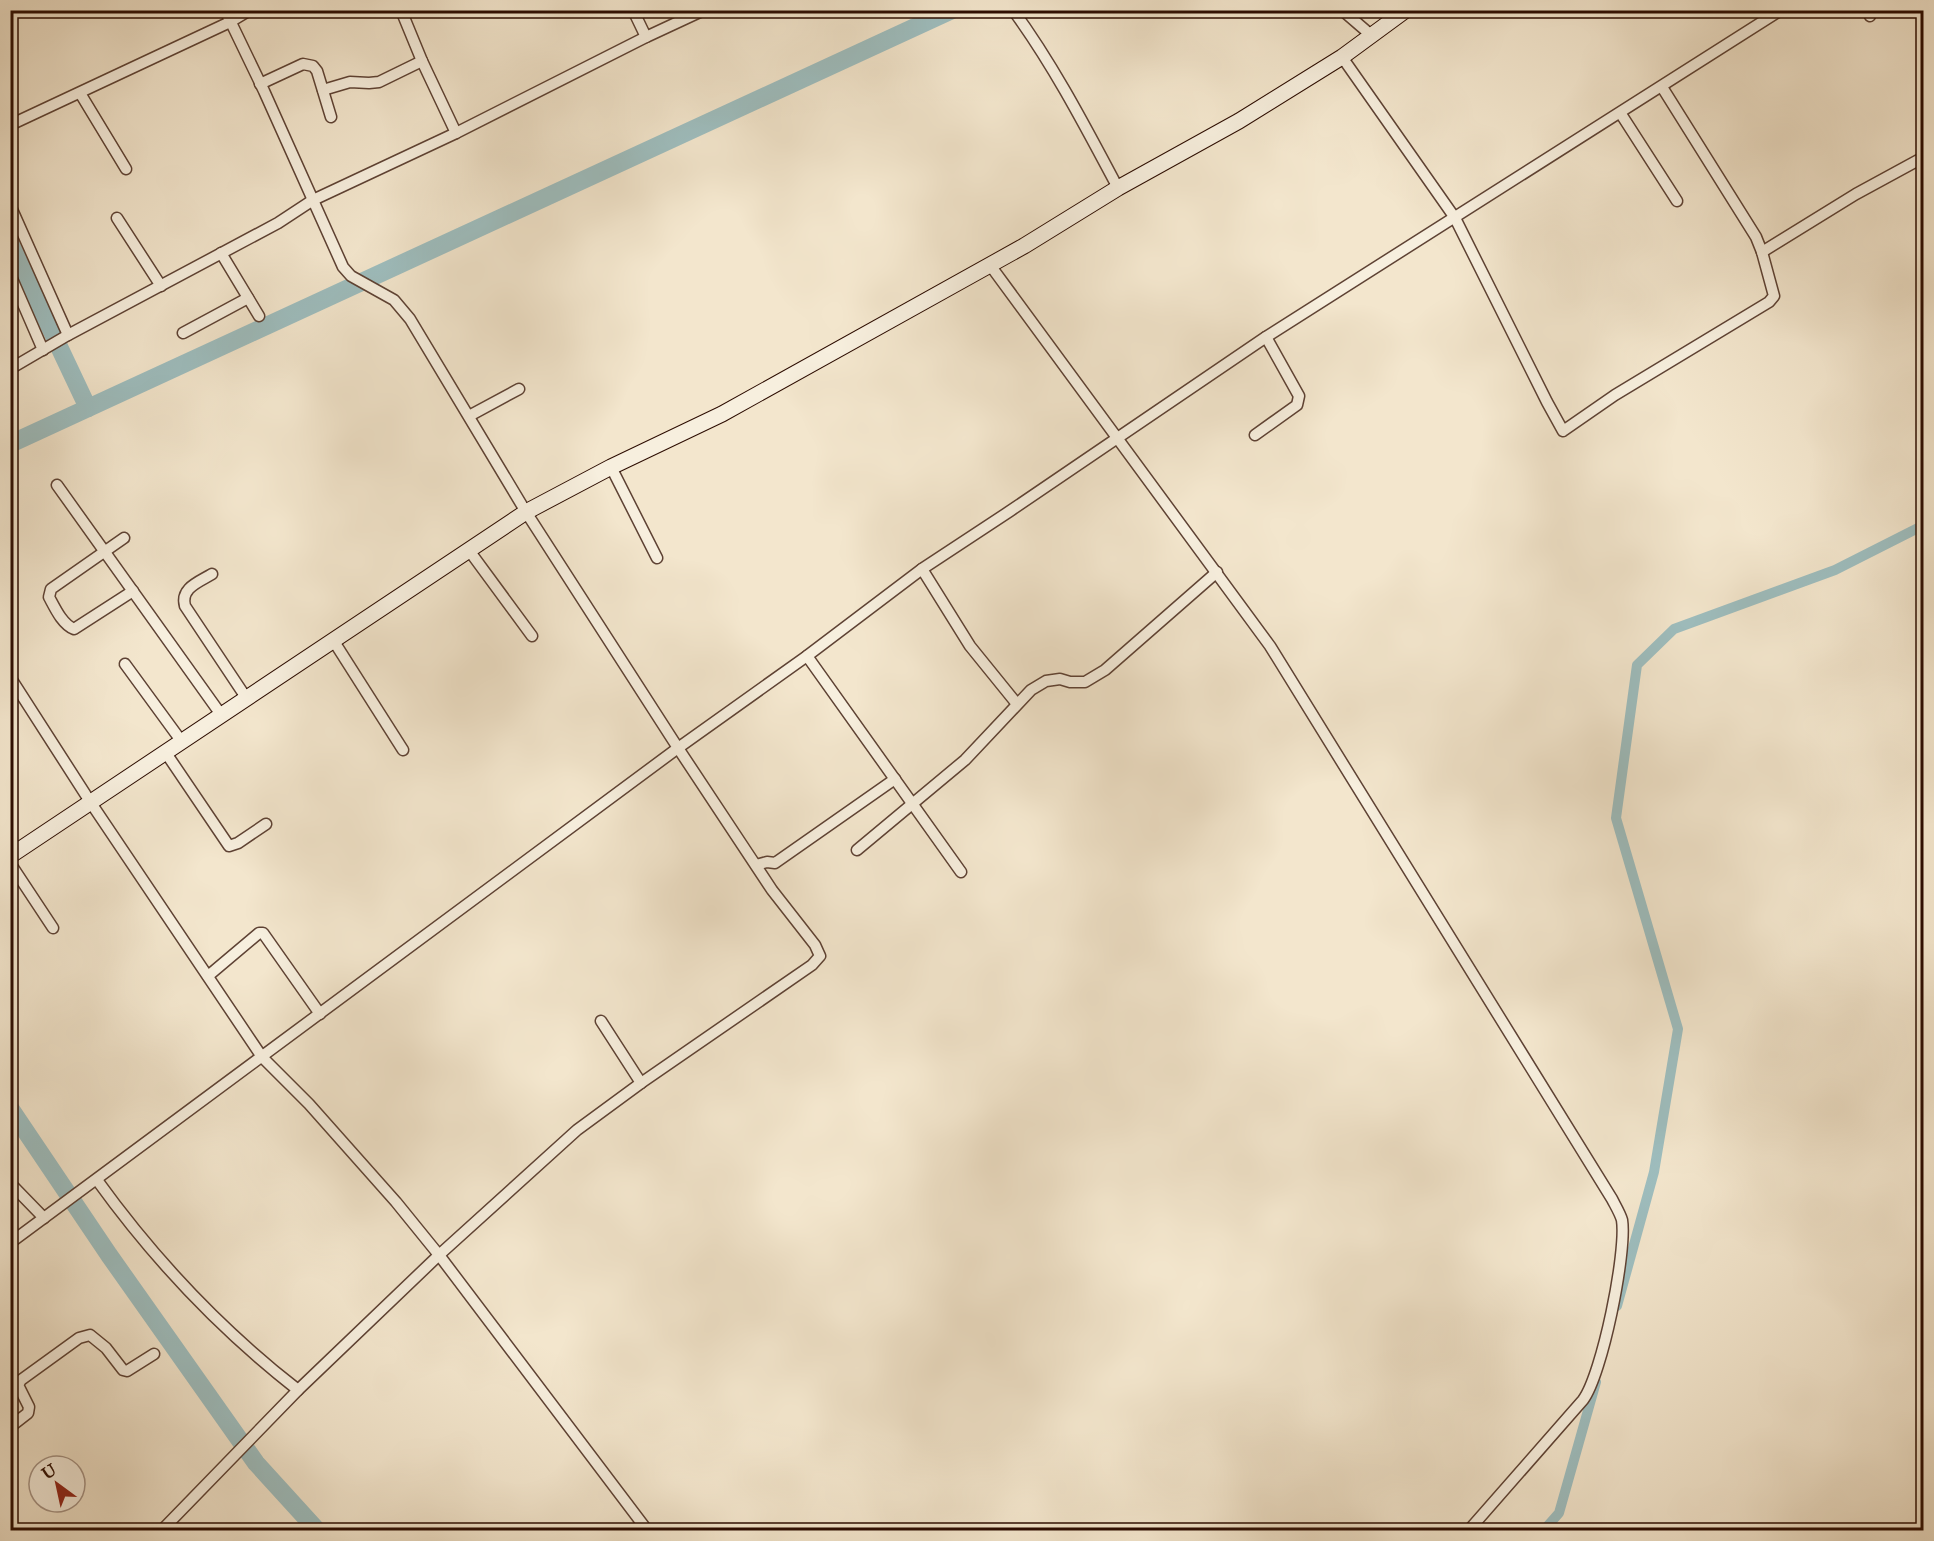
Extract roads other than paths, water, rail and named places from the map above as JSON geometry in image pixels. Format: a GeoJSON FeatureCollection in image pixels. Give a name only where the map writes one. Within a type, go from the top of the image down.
{"type":"FeatureCollection","features":[{"type":"Feature","properties":{"kind":"street"},"geometry":{"type":"LineString","coordinates":[[162,1530],[298,1390],[439,1255],[577,1130],[812,965],[820,956],[815,945],[795,921],[756,865],[678,748],[526,512],[410,319],[394,300],[357,279],[343,267],[225,10]]}},
{"type":"Feature","properties":{"kind":"street"},"geometry":{"type":"LineString","coordinates":[[10,125],[230,22],[250,10]]}},
{"type":"Feature","properties":{"kind":"street"},"geometry":{"type":"LineString","coordinates":[[401,10],[456,133]]}},
{"type":"Feature","properties":{"kind":"street"},"geometry":{"type":"LineString","coordinates":[[633,10],[645,37]]}},
{"type":"Feature","properties":{"kind":"street"},"geometry":{"type":"LineString","coordinates":[[10,369],[278,223],[313,200],[456,133],[645,37],[704,10]]}},
{"type":"Feature","properties":{"kind":"street"},"geometry":{"type":"LineString","coordinates":[[1013,10],[1067,93],[1118,188]]}},
{"type":"Feature","properties":{"kind":"street"},"geometry":{"type":"LineString","coordinates":[[1342,10],[1371,35]]}},
{"type":"Feature","properties":{"kind":"street"},"geometry":{"type":"LineString","coordinates":[[10,856],[526,512],[611,467],[722,414],[990,265],[1118,188],[1239,121],[1342,57],[1406,10]]}},
{"type":"Feature","properties":{"kind":"street"},"geometry":{"type":"LineString","coordinates":[[10,1243],[922,569],[1266,337],[1782,10]]}},
{"type":"Feature","properties":{"kind":"street"},"geometry":{"type":"LineString","coordinates":[[1342,57],[1455,218],[1546,402],[1563,431],[1615,395],[1769,302],[1774,296],[1762,252],[1740,210],[1662,87]]}},
{"type":"Feature","properties":{"kind":"street"},"geometry":{"type":"LineString","coordinates":[[322,90],[351,82],[379,82],[422,61]]}},
{"type":"Feature","properties":{"kind":"street"},"geometry":{"type":"LineString","coordinates":[[260,84],[303,64],[309,64],[317,71],[331,117]]}},
{"type":"Feature","properties":{"kind":"street"},"geometry":{"type":"LineString","coordinates":[[80,93],[126,169]]}},
{"type":"Feature","properties":{"kind":"street"},"geometry":{"type":"LineString","coordinates":[[1621,114],[1677,201]]}},
{"type":"Feature","properties":{"kind":"street"},"geometry":{"type":"LineString","coordinates":[[1762,252],[1856,194],[1923,157]]}},
{"type":"Feature","properties":{"kind":"street"},"geometry":{"type":"LineString","coordinates":[[10,205],[65,337]]}},
{"type":"Feature","properties":{"kind":"street"},"geometry":{"type":"LineString","coordinates":[[117,218],[161,286]]}},
{"type":"Feature","properties":{"kind":"street"},"geometry":{"type":"LineString","coordinates":[[221,254],[259,316]]}},
{"type":"Feature","properties":{"kind":"street"},"geometry":{"type":"LineString","coordinates":[[990,265],[1118,436],[1270,646],[1622,1218],[1623,1232],[1616,1292],[1593,1385],[1583,1400],[1469,1530]]}},
{"type":"Feature","properties":{"kind":"street"},"geometry":{"type":"LineString","coordinates":[[10,274],[44,349]]}},
{"type":"Feature","properties":{"kind":"street"},"geometry":{"type":"LineString","coordinates":[[183,333],[248,298]]}},
{"type":"Feature","properties":{"kind":"street"},"geometry":{"type":"LineString","coordinates":[[1255,435],[1297,405],[1299,396],[1266,337]]}},
{"type":"Feature","properties":{"kind":"street"},"geometry":{"type":"LineString","coordinates":[[469,416],[519,389]]}},
{"type":"Feature","properties":{"kind":"street"},"geometry":{"type":"LineString","coordinates":[[611,467],[657,558]]}},
{"type":"Feature","properties":{"kind":"street"},"geometry":{"type":"LineString","coordinates":[[57,485],[222,716]]}},
{"type":"Feature","properties":{"kind":"street"},"geometry":{"type":"LineString","coordinates":[[124,538],[51,589],[49,597],[69,628],[78,628],[133,591]]}},
{"type":"Feature","properties":{"kind":"street"},"geometry":{"type":"LineString","coordinates":[[468,549],[532,636]]}},
{"type":"Feature","properties":{"kind":"street"},"geometry":{"type":"LineString","coordinates":[[922,569],[965,639],[1017,704]]}},
{"type":"Feature","properties":{"kind":"street"},"geometry":{"type":"LineString","coordinates":[[857,850],[965,760],[1031,690],[1046,681],[1060,679],[1084,682],[1105,670],[1217,572]]}},
{"type":"Feature","properties":{"kind":"street"},"geometry":{"type":"LineString","coordinates":[[212,574],[187,590],[184,595],[185,606],[247,699]]}},
{"type":"Feature","properties":{"kind":"street"},"geometry":{"type":"LineString","coordinates":[[333,640],[403,750]]}},
{"type":"Feature","properties":{"kind":"street"},"geometry":{"type":"LineString","coordinates":[[807,656],[961,872]]}},
{"type":"Feature","properties":{"kind":"street"},"geometry":{"type":"LineString","coordinates":[[125,664],[182,742]]}},
{"type":"Feature","properties":{"kind":"street"},"geometry":{"type":"LineString","coordinates":[[10,677],[91,803],[262,1057],[344,1143],[439,1255],[647,1530]]}},
{"type":"Feature","properties":{"kind":"street"},"geometry":{"type":"LineString","coordinates":[[166,753],[229,846],[238,843],[266,824]]}},
{"type":"Feature","properties":{"kind":"street"},"geometry":{"type":"LineString","coordinates":[[756,865],[766,862],[776,863],[895,779]]}},
{"type":"Feature","properties":{"kind":"street"},"geometry":{"type":"LineString","coordinates":[[10,863],[53,928]]}},
{"type":"Feature","properties":{"kind":"street"},"geometry":{"type":"LineString","coordinates":[[208,976],[259,933],[263,933],[320,1014]]}},
{"type":"Feature","properties":{"kind":"street"},"geometry":{"type":"LineString","coordinates":[[601,1021],[641,1083]]}},
{"type":"Feature","properties":{"kind":"street"},"geometry":{"type":"LineString","coordinates":[[97,1180],[128,1222],[177,1278],[223,1326],[298,1390]]}},
{"type":"Feature","properties":{"kind":"street"},"geometry":{"type":"LineString","coordinates":[[10,1183],[44,1218]]}},
{"type":"Feature","properties":{"kind":"street"},"geometry":{"type":"LineString","coordinates":[[10,1427],[28,1413],[29,1407],[18,1385],[21,1380],[78,1338],[90,1335],[106,1348],[123,1370],[127,1371],[154,1354]]}},
{"type":"Feature","properties":{"kind":"waterway"},"geometry":{"type":"LineString","coordinates":[[10,444],[952,10]]}},
{"type":"Feature","properties":{"kind":"waterway"},"geometry":{"type":"LineString","coordinates":[[10,243],[88,408]]}},
{"type":"Feature","properties":{"kind":"waterway"},"geometry":{"type":"LineString","coordinates":[[1617,1306],[1654,1172],[1678,1029],[1616,818],[1637,665],[1674,629],[1835,570],[1924,525]]}},
{"type":"Feature","properties":{"kind":"waterway"},"geometry":{"type":"LineString","coordinates":[[10,1108],[109,1255],[256,1463],[317,1530]]}},
{"type":"Feature","properties":{"kind":"waterway"},"geometry":{"type":"LineString","coordinates":[[1544,1530],[1559,1513],[1596,1382]]}}]}
